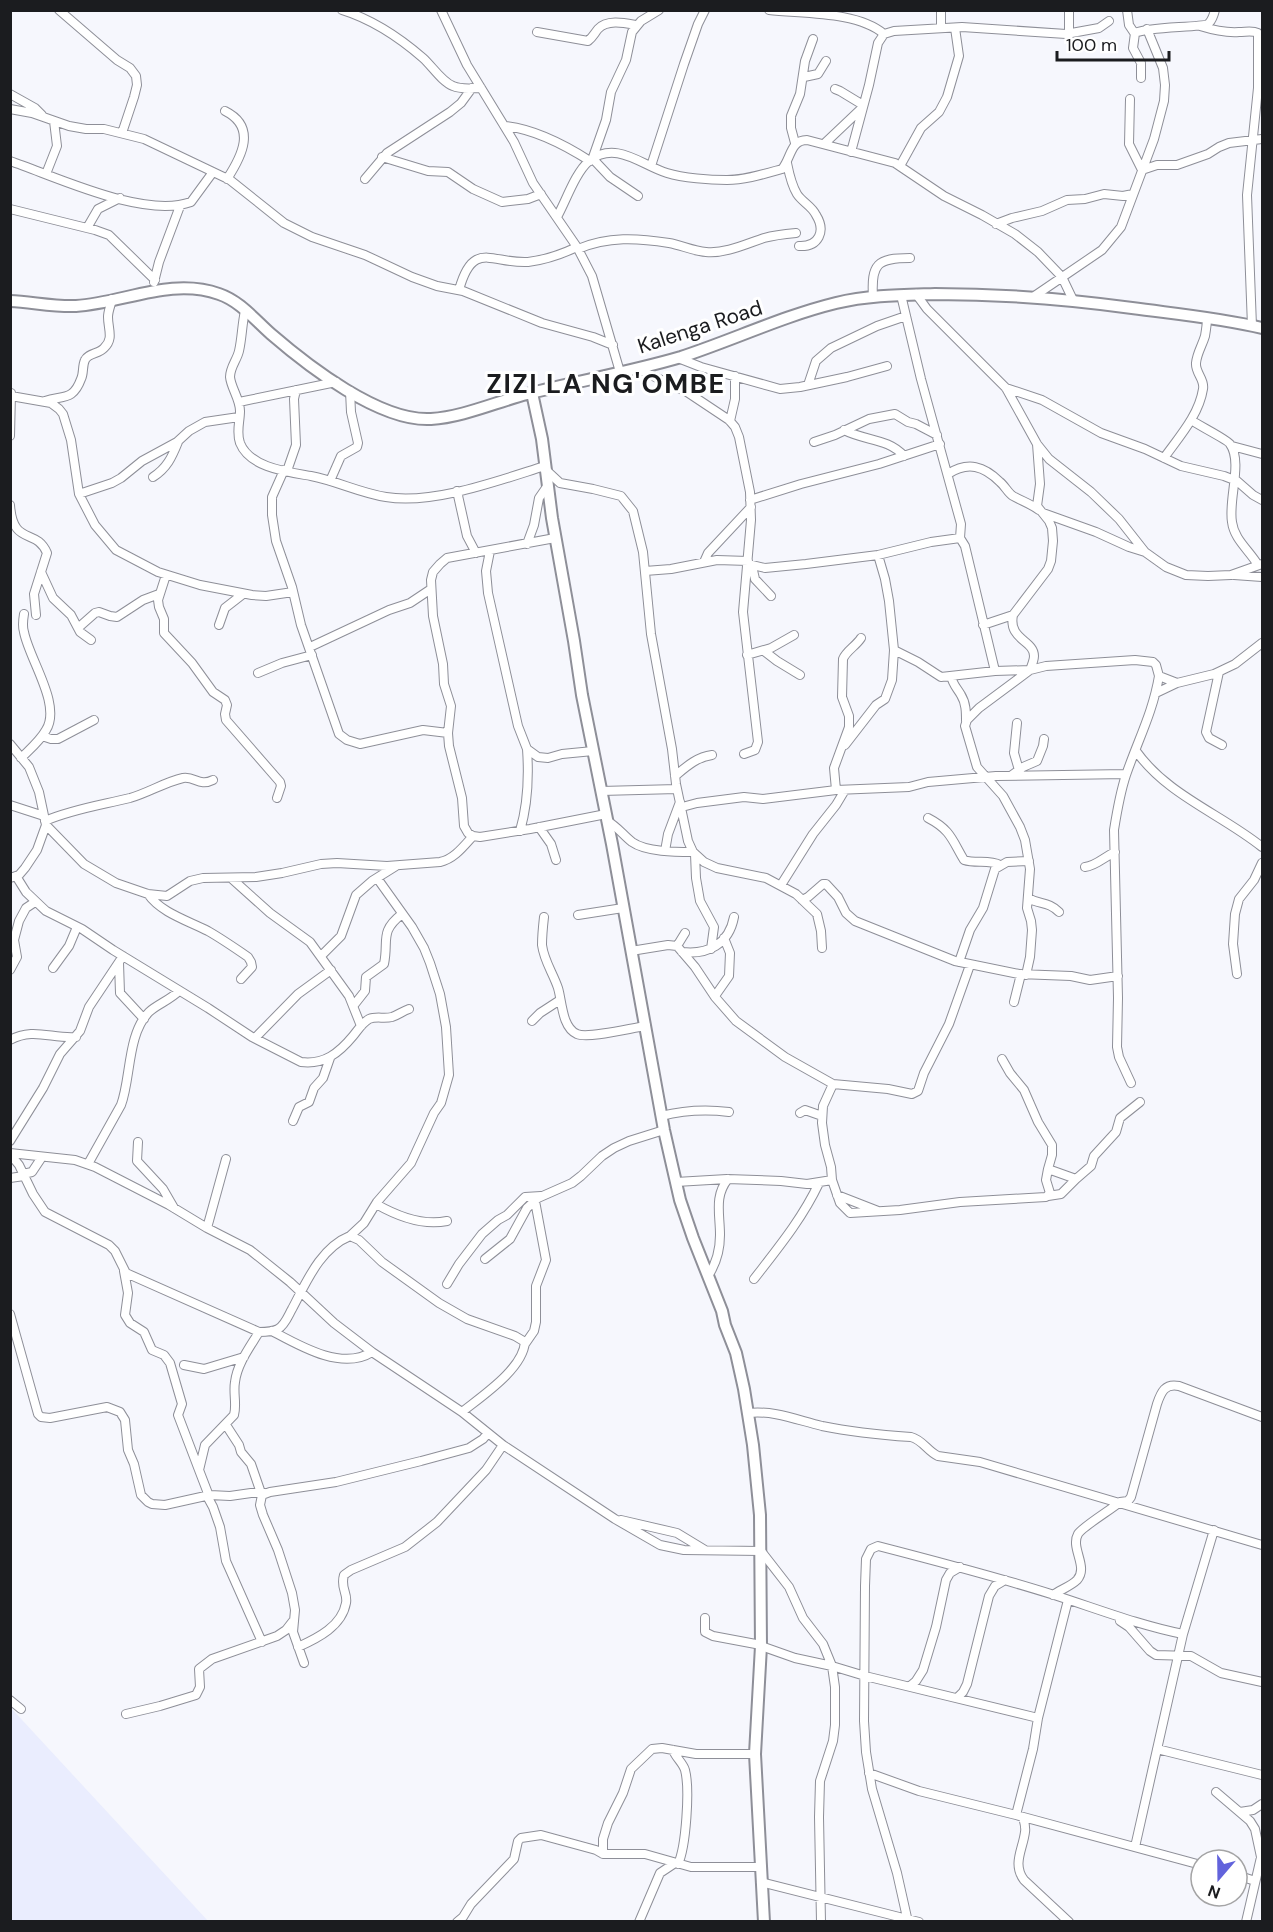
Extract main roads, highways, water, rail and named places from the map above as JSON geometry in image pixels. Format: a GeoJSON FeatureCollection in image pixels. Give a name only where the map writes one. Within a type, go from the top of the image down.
{"type":"FeatureCollection","features":[{"type":"Feature","properties":{"kind":"district","name":"ZIZI LA NG'OMBE"},"geometry":{"type":"Point","coordinates":[606,383]}}]}
